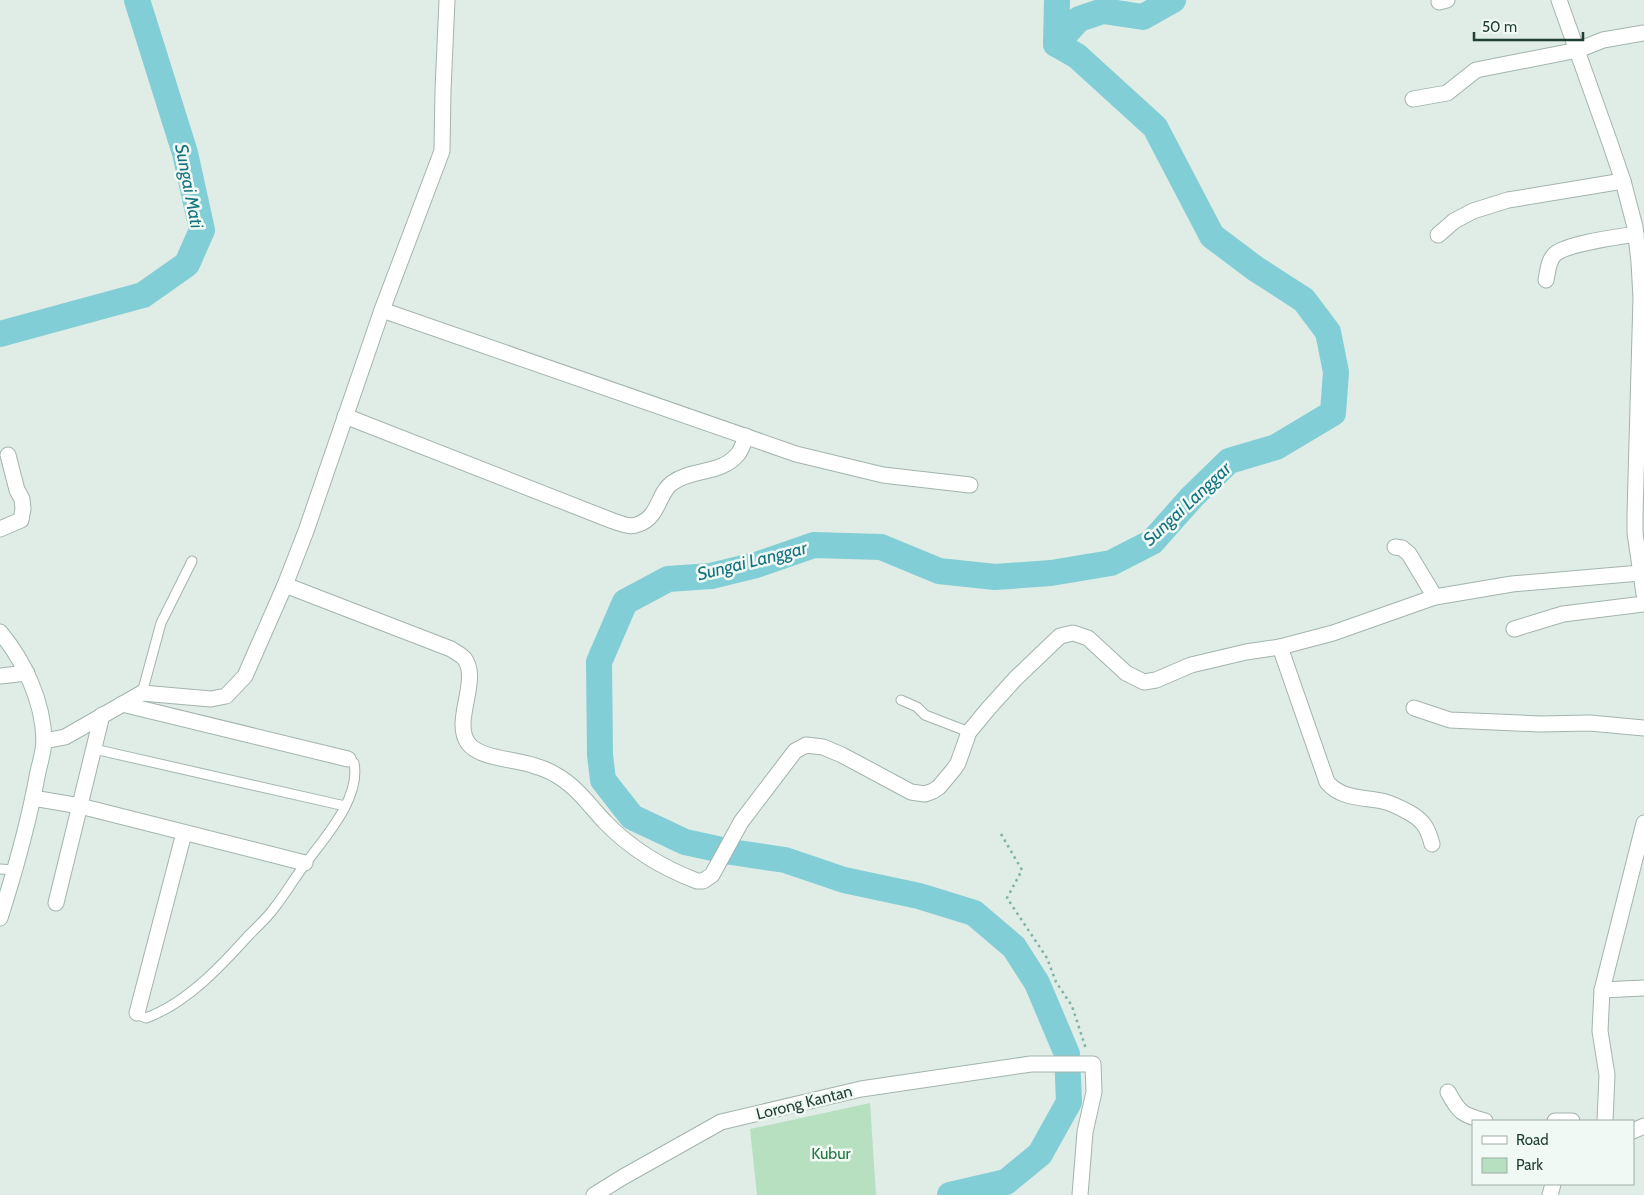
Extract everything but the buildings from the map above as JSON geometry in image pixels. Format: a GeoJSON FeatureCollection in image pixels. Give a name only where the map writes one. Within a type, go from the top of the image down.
{"type":"FeatureCollection","features":[{"type":"Feature","properties":{"kind":"street"},"geometry":{"type":"LineString","coordinates":[[44,741],[65,737],[142,694],[168,694],[189,698],[211,699],[226,696],[245,676],[286,585],[382,310],[442,151],[447,0]]}},
{"type":"Feature","properties":{"kind":"street"},"geometry":{"type":"LineString","coordinates":[[1559,0],[1623,181],[1636,234],[1641,298],[1641,335],[1640,470],[1635,533],[1644,594]]}},
{"type":"Feature","properties":{"kind":"street"},"geometry":{"type":"LineString","coordinates":[[1413,99],[1447,93],[1476,70],[1578,50],[1603,40],[1644,33]]}},
{"type":"Feature","properties":{"kind":"street"},"geometry":{"type":"LineString","coordinates":[[1438,235],[1454,221],[1473,211],[1508,200],[1623,181]]}},
{"type":"Feature","properties":{"kind":"street"},"geometry":{"type":"LineString","coordinates":[[1546,280],[1548,266],[1554,255],[1565,248],[1636,234]]}},
{"type":"Feature","properties":{"kind":"street"},"geometry":{"type":"LineString","coordinates":[[382,310],[796,454],[883,474],[970,485]]}},
{"type":"Feature","properties":{"kind":"street"},"geometry":{"type":"LineString","coordinates":[[345,416],[630,526],[639,525],[649,519],[670,484],[682,476],[723,466],[738,454],[746,436]]}},
{"type":"Feature","properties":{"kind":"street"},"geometry":{"type":"LineString","coordinates":[[0,529],[11,526],[21,520],[23,509],[22,499],[8,455]]}},
{"type":"Feature","properties":{"kind":"street"},"geometry":{"type":"LineString","coordinates":[[1395,547],[1402,548],[1409,554],[1435,597]]}},
{"type":"Feature","properties":{"kind":"street"},"geometry":{"type":"LineString","coordinates":[[286,585],[451,649],[462,656],[467,662],[469,672],[464,725],[464,736],[468,744],[481,753],[534,765],[555,774],[571,785],[605,822],[633,847],[696,882],[703,881],[712,876],[741,822],[795,751],[801,747],[812,744],[823,747],[842,755],[911,792],[925,794],[939,787],[958,763],[969,732],[1016,678],[1060,636],[1073,633],[1088,638],[1126,673],[1144,682],[1156,680],[1191,665],[1246,652],[1280,647],[1333,633],[1435,597],[1512,584],[1640,573]]}},
{"type":"Feature","properties":{"kind":"street"},"geometry":{"type":"LineString","coordinates":[[1514,629],[1563,614],[1644,604]]}},
{"type":"Feature","properties":{"kind":"street"},"geometry":{"type":"LineString","coordinates":[[0,632],[26,673],[40,709],[44,741],[33,798],[8,869],[0,918]]}},
{"type":"Feature","properties":{"kind":"street"},"geometry":{"type":"LineString","coordinates":[[1280,647],[1328,782],[1332,788],[1346,795],[1399,806],[1420,819],[1428,830],[1432,844]]}},
{"type":"Feature","properties":{"kind":"street"},"geometry":{"type":"LineString","coordinates":[[0,676],[26,673]]}},
{"type":"Feature","properties":{"kind":"street"},"geometry":{"type":"LineString","coordinates":[[122,704],[348,759]]}},
{"type":"Feature","properties":{"kind":"street"},"geometry":{"type":"LineString","coordinates":[[1414,708],[1450,720],[1540,724],[1590,723],[1644,728]]}},
{"type":"Feature","properties":{"kind":"street"},"geometry":{"type":"LineString","coordinates":[[56,902],[102,715]]}},
{"type":"Feature","properties":{"kind":"street"},"geometry":{"type":"LineString","coordinates":[[33,798],[80,806],[305,864]]}},
{"type":"Feature","properties":{"kind":"street"},"geometry":{"type":"LineString","coordinates":[[1605,1120],[1606,1074],[1600,1031],[1602,990],[1644,823]]}},
{"type":"Feature","properties":{"kind":"street"},"geometry":{"type":"LineString","coordinates":[[137,1013],[184,833]]}},
{"type":"Feature","properties":{"kind":"street"},"geometry":{"type":"LineString","coordinates":[[1602,990],[1644,988]]}},
{"type":"Feature","properties":{"kind":"street","name":"Lorong Kantan"},"geometry":{"type":"LineString","coordinates":[[594,1195],[721,1122],[861,1089],[1032,1064],[1088,1064]]}},
{"type":"Feature","properties":{"kind":"street"},"geometry":{"type":"LineString","coordinates":[[1080,1195],[1085,1132],[1094,1092],[1088,1064]]}},
{"type":"Feature","properties":{"kind":"street"},"geometry":{"type":"LineString","coordinates":[[1448,1092],[1457,1110],[1482,1120]]}},
{"type":"Feature","properties":{"kind":"lane"},"geometry":{"type":"LineString","coordinates":[[142,694],[160,623],[192,562]]}},
{"type":"Feature","properties":{"kind":"lane"},"geometry":{"type":"LineString","coordinates":[[900,700],[917,707],[925,716],[969,732]]}},
{"type":"Feature","properties":{"kind":"lane"},"geometry":{"type":"LineString","coordinates":[[94,749],[345,806]]}},
{"type":"Feature","properties":{"kind":"lane"},"geometry":{"type":"LineString","coordinates":[[137,1013],[146,1018],[174,1005],[220,967],[275,907],[305,864],[330,833],[345,806],[350,795],[356,769],[354,763],[348,759]]}},
{"type":"Feature","properties":{"kind":"path"},"geometry":{"type":"LineString","coordinates":[[1001,834],[1022,870],[1007,898],[1047,958],[1056,982],[1072,1006],[1084,1043],[1088,1064]]}},
{"type":"Feature","properties":{"kind":"green space","name":"Kubur"},"geometry":{"type":"Polygon","coordinates":[[[870,1103],[876,1195],[757,1195],[750,1129],[870,1103]]]}},
{"type":"Feature","properties":{"kind":"waterway","name":"Sungai Mati"},"geometry":{"type":"LineString","coordinates":[[0,334],[143,295],[187,264],[202,230],[185,153],[137,0]]}},
{"type":"Feature","properties":{"kind":"waterway","name":"Sungai Langgar"},"geometry":{"type":"LineString","coordinates":[[950,1195],[1006,1182],[1040,1154],[1069,1102],[1067,1054],[1037,983],[1014,947],[974,913],[919,896],[844,880],[785,860],[731,852],[685,842],[632,817],[603,780],[600,755],[599,662],[625,602],[668,579],[711,576],[756,565],[814,545],[881,547],[939,571],[995,577],[1051,573],[1111,563],[1152,542],[1192,497],[1229,461],[1276,447],[1333,413],[1336,372],[1328,332],[1304,300],[1256,269],[1212,236],[1155,127],[1077,56],[1056,44],[1057,0]]}},
{"type":"Feature","properties":{"kind":"waterway"},"geometry":{"type":"LineString","coordinates":[[1056,44],[1079,19],[1103,11],[1143,17],[1173,0]]}}]}
